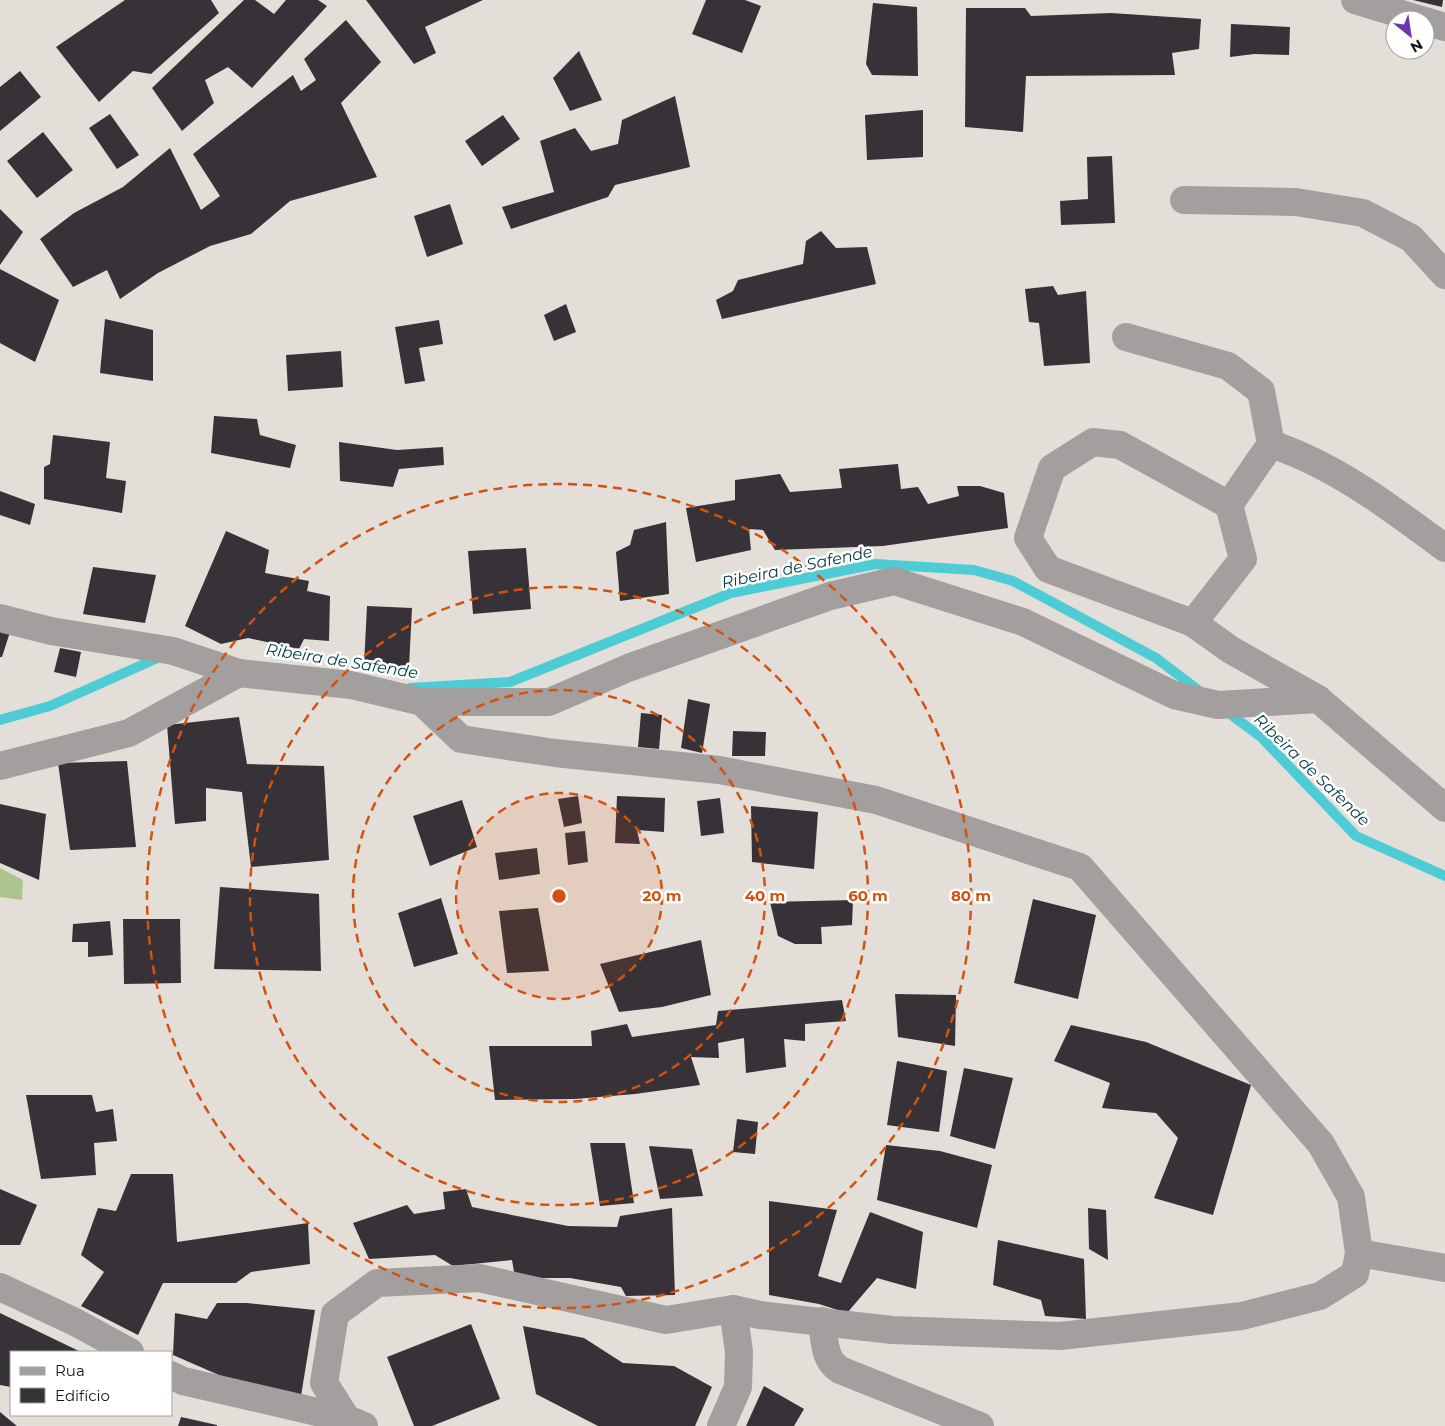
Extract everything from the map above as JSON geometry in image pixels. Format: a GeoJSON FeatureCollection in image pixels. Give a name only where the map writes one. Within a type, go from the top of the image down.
{"type":"FeatureCollection","features":[{"type":"Feature","properties":{"kind":"street"},"geometry":{"type":"LineString","coordinates":[[1355,0],[1388,10]]}},
{"type":"Feature","properties":{"kind":"street"},"geometry":{"type":"LineString","coordinates":[[1184,200],[1296,202],[1363,213],[1411,238],[1445,275]]}},
{"type":"Feature","properties":{"kind":"street"},"geometry":{"type":"LineString","coordinates":[[1126,337],[1228,366],[1261,391],[1271,444],[1229,505]]}},
{"type":"Feature","properties":{"kind":"street"},"geometry":{"type":"LineString","coordinates":[[1193,624],[1243,559],[1229,505],[1120,445],[1093,442],[1052,468],[1028,538],[1048,569],[1193,624],[1231,650],[1318,699],[1445,808]]}},
{"type":"Feature","properties":{"kind":"street"},"geometry":{"type":"LineString","coordinates":[[1271,444],[1300,454],[1346,479],[1445,548]]}},
{"type":"Feature","properties":{"kind":"street"},"geometry":{"type":"LineString","coordinates":[[0,618],[51,630],[173,651],[238,673],[351,685],[422,702],[549,702],[628,668],[830,596],[894,581],[1023,622],[1174,695],[1218,705],[1318,699]]}},
{"type":"Feature","properties":{"kind":"street"},"geometry":{"type":"LineString","coordinates":[[0,766],[129,733],[238,673]]}},
{"type":"Feature","properties":{"kind":"street"},"geometry":{"type":"LineString","coordinates":[[356,1423],[324,1383],[335,1314],[377,1282],[479,1278],[666,1320],[733,1309],[760,1315],[892,1330],[1060,1336],[1242,1316],[1320,1296],[1355,1274],[1359,1253],[1351,1197],[1321,1144],[1080,867],[876,800],[718,770],[555,753],[461,739],[422,702]]}},
{"type":"Feature","properties":{"kind":"street"},"geometry":{"type":"LineString","coordinates":[[1359,1253],[1445,1268]]}},
{"type":"Feature","properties":{"kind":"street"},"geometry":{"type":"LineString","coordinates":[[0,1287],[75,1322],[128,1351]]}},
{"type":"Feature","properties":{"kind":"street"},"geometry":{"type":"LineString","coordinates":[[721,1426],[738,1387],[739,1352],[733,1309]]}},
{"type":"Feature","properties":{"kind":"street"},"geometry":{"type":"LineString","coordinates":[[822,1321],[826,1355],[832,1365],[840,1370],[980,1426]]}},
{"type":"Feature","properties":{"kind":"street"},"geometry":{"type":"LineString","coordinates":[[172,1376],[183,1381],[356,1423]]}},
{"type":"Feature","properties":{"kind":"green space"},"geometry":{"type":"Polygon","coordinates":[[[0,868],[23,880],[22,900],[0,897],[0,868]]]}},
{"type":"Feature","properties":{"kind":"building"},"geometry":{"type":"Polygon","coordinates":[[[125,0],[211,0],[219,13],[151,74],[133,71],[99,102],[56,47],[125,0]]]}},
{"type":"Feature","properties":{"kind":"building"},"geometry":{"type":"Polygon","coordinates":[[[244,0],[255,0],[274,14],[286,0],[318,0],[327,6],[252,88],[228,67],[205,80],[214,103],[182,131],[152,88],[244,0]]]}},
{"type":"Feature","properties":{"kind":"building"},"geometry":{"type":"Polygon","coordinates":[[[366,0],[483,0],[425,27],[436,53],[414,64],[366,0]]]}},
{"type":"Feature","properties":{"kind":"building"},"geometry":{"type":"Polygon","coordinates":[[[706,0],[745,0],[761,6],[742,53],[692,34],[706,0]]]}},
{"type":"Feature","properties":{"kind":"building"},"geometry":{"type":"Polygon","coordinates":[[[1413,0],[1443,0],[1442,7],[1413,0]]]}},
{"type":"Feature","properties":{"kind":"building"},"geometry":{"type":"Polygon","coordinates":[[[873,3],[917,7],[918,76],[872,75],[866,64],[873,3]]]}},
{"type":"Feature","properties":{"kind":"building"},"geometry":{"type":"Polygon","coordinates":[[[966,8],[1025,8],[1031,16],[1111,13],[1201,19],[1199,49],[1172,53],[1175,75],[1026,76],[1023,132],[965,127],[966,8]]]}},
{"type":"Feature","properties":{"kind":"building"},"geometry":{"type":"Polygon","coordinates":[[[346,20],[381,62],[341,103],[377,177],[290,201],[251,234],[210,246],[158,273],[120,299],[107,270],[73,287],[40,239],[74,213],[123,187],[170,148],[201,210],[220,196],[193,154],[293,75],[301,91],[316,80],[304,59],[346,20]]]}},
{"type":"Feature","properties":{"kind":"building"},"geometry":{"type":"Polygon","coordinates":[[[1231,24],[1290,27],[1289,55],[1254,54],[1230,57],[1231,24]]]}},
{"type":"Feature","properties":{"kind":"building"},"geometry":{"type":"Polygon","coordinates":[[[579,51],[602,100],[570,111],[553,78],[579,51]]]}},
{"type":"Feature","properties":{"kind":"building"},"geometry":{"type":"Polygon","coordinates":[[[20,71],[41,97],[0,131],[0,87],[20,71]]]}},
{"type":"Feature","properties":{"kind":"building"},"geometry":{"type":"Polygon","coordinates":[[[675,96],[690,167],[615,185],[608,197],[511,229],[502,207],[554,192],[540,141],[575,128],[591,151],[618,144],[622,120],[675,96]]]}},
{"type":"Feature","properties":{"kind":"building"},"geometry":{"type":"Polygon","coordinates":[[[923,110],[923,157],[867,160],[865,115],[923,110]]]}},
{"type":"Feature","properties":{"kind":"building"},"geometry":{"type":"Polygon","coordinates":[[[110,114],[139,155],[117,169],[89,128],[110,114]]]}},
{"type":"Feature","properties":{"kind":"building"},"geometry":{"type":"Polygon","coordinates":[[[503,115],[520,139],[482,166],[465,141],[503,115]]]}},
{"type":"Feature","properties":{"kind":"building"},"geometry":{"type":"Polygon","coordinates":[[[43,132],[73,170],[37,198],[7,161],[43,132]]]}},
{"type":"Feature","properties":{"kind":"building"},"geometry":{"type":"Polygon","coordinates":[[[1112,156],[1115,223],[1061,225],[1060,201],[1088,199],[1087,157],[1112,156]]]}},
{"type":"Feature","properties":{"kind":"building"},"geometry":{"type":"Polygon","coordinates":[[[450,204],[463,244],[427,257],[414,216],[450,204]]]}},
{"type":"Feature","properties":{"kind":"building"},"geometry":{"type":"Polygon","coordinates":[[[0,209],[23,232],[0,265],[0,209]]]}},
{"type":"Feature","properties":{"kind":"building"},"geometry":{"type":"Polygon","coordinates":[[[821,231],[836,248],[867,247],[876,284],[722,319],[716,300],[733,291],[738,280],[803,264],[806,241],[821,231]]]}},
{"type":"Feature","properties":{"kind":"building"},"geometry":{"type":"Polygon","coordinates":[[[0,269],[59,300],[35,362],[0,343],[0,269]]]}},
{"type":"Feature","properties":{"kind":"building"},"geometry":{"type":"Polygon","coordinates":[[[1053,286],[1058,295],[1086,291],[1090,363],[1044,366],[1039,323],[1029,322],[1025,289],[1053,286]]]}},
{"type":"Feature","properties":{"kind":"building"},"geometry":{"type":"Polygon","coordinates":[[[566,304],[576,332],[554,341],[544,315],[566,304]]]}},
{"type":"Feature","properties":{"kind":"building"},"geometry":{"type":"Polygon","coordinates":[[[105,319],[153,330],[153,381],[100,373],[105,319]]]}},
{"type":"Feature","properties":{"kind":"building"},"geometry":{"type":"Polygon","coordinates":[[[439,320],[443,344],[419,348],[425,381],[405,384],[395,327],[439,320]]]}},
{"type":"Feature","properties":{"kind":"building"},"geometry":{"type":"Polygon","coordinates":[[[341,351],[343,387],[288,391],[286,355],[341,351]]]}},
{"type":"Feature","properties":{"kind":"building"},"geometry":{"type":"Polygon","coordinates":[[[214,416],[257,419],[260,435],[296,445],[290,468],[211,453],[214,416]]]}},
{"type":"Feature","properties":{"kind":"building"},"geometry":{"type":"Polygon","coordinates":[[[53,435],[110,442],[106,478],[126,481],[122,513],[44,499],[44,467],[50,464],[53,435]]]}},
{"type":"Feature","properties":{"kind":"building"},"geometry":{"type":"Polygon","coordinates":[[[339,442],[397,450],[443,447],[444,465],[399,469],[393,487],[340,481],[339,442]]]}},
{"type":"Feature","properties":{"kind":"building"},"geometry":{"type":"Polygon","coordinates":[[[898,464],[901,489],[918,487],[928,504],[959,496],[957,486],[980,486],[1004,493],[1008,528],[883,546],[775,550],[763,530],[749,529],[751,550],[696,562],[686,508],[735,500],[735,480],[780,474],[790,492],[842,488],[839,469],[898,464]]]}},
{"type":"Feature","properties":{"kind":"building"},"geometry":{"type":"Polygon","coordinates":[[[0,491],[35,504],[30,525],[0,515],[0,491]]]}},
{"type":"Feature","properties":{"kind":"building"},"geometry":{"type":"Polygon","coordinates":[[[666,522],[669,594],[620,601],[616,552],[630,545],[634,530],[666,522]]]}},
{"type":"Feature","properties":{"kind":"building"},"geometry":{"type":"Polygon","coordinates":[[[226,531],[269,550],[265,573],[309,581],[307,591],[330,596],[329,641],[304,639],[299,649],[248,638],[221,644],[185,626],[226,531]]]}},
{"type":"Feature","properties":{"kind":"building"},"geometry":{"type":"Polygon","coordinates":[[[526,548],[531,609],[473,614],[468,551],[526,548]]]}},
{"type":"Feature","properties":{"kind":"building"},"geometry":{"type":"Polygon","coordinates":[[[93,567],[156,575],[145,623],[83,614],[93,567]]]}},
{"type":"Feature","properties":{"kind":"building"},"geometry":{"type":"Polygon","coordinates":[[[367,606],[412,608],[409,667],[364,665],[367,606]]]}},
{"type":"Feature","properties":{"kind":"building"},"geometry":{"type":"Polygon","coordinates":[[[0,628],[10,632],[2,657],[0,657],[0,628]]]}},
{"type":"Feature","properties":{"kind":"building"},"geometry":{"type":"Polygon","coordinates":[[[60,648],[81,652],[76,677],[54,672],[60,648]]]}},
{"type":"Feature","properties":{"kind":"building"},"geometry":{"type":"Polygon","coordinates":[[[688,699],[710,704],[702,753],[681,748],[688,699]]]}},
{"type":"Feature","properties":{"kind":"building"},"geometry":{"type":"Polygon","coordinates":[[[641,713],[662,715],[659,749],[638,747],[641,713]]]}},
{"type":"Feature","properties":{"kind":"building"},"geometry":{"type":"Polygon","coordinates":[[[239,717],[247,764],[324,766],[329,860],[251,867],[242,792],[206,788],[206,821],[175,824],[167,725],[239,717]]]}},
{"type":"Feature","properties":{"kind":"building"},"geometry":{"type":"Polygon","coordinates":[[[733,731],[766,732],[765,756],[732,756],[733,731]]]}},
{"type":"Feature","properties":{"kind":"building"},"geometry":{"type":"Polygon","coordinates":[[[127,761],[136,847],[70,850],[58,763],[127,761]]]}},
{"type":"Feature","properties":{"kind":"building"},"geometry":{"type":"Polygon","coordinates":[[[578,796],[582,823],[564,827],[558,799],[578,796]]]}},
{"type":"Feature","properties":{"kind":"building"},"geometry":{"type":"Polygon","coordinates":[[[617,796],[665,798],[664,832],[637,830],[640,844],[615,843],[617,796]]]}},
{"type":"Feature","properties":{"kind":"building"},"geometry":{"type":"Polygon","coordinates":[[[720,798],[724,833],[701,836],[697,801],[720,798]]]}},
{"type":"Feature","properties":{"kind":"building"},"geometry":{"type":"Polygon","coordinates":[[[462,800],[477,847],[430,866],[413,816],[462,800]]]}},
{"type":"Feature","properties":{"kind":"building"},"geometry":{"type":"Polygon","coordinates":[[[0,804],[46,814],[39,880],[0,863],[0,804]]]}},
{"type":"Feature","properties":{"kind":"building"},"geometry":{"type":"Polygon","coordinates":[[[751,806],[818,812],[814,869],[752,862],[751,806]]]}},
{"type":"Feature","properties":{"kind":"building"},"geometry":{"type":"Polygon","coordinates":[[[585,831],[588,862],[568,865],[565,833],[585,831]]]}},
{"type":"Feature","properties":{"kind":"building"},"geometry":{"type":"Polygon","coordinates":[[[537,848],[540,874],[499,880],[495,853],[537,848]]]}},
{"type":"Feature","properties":{"kind":"building"},"geometry":{"type":"Polygon","coordinates":[[[220,887],[319,894],[321,971],[214,969],[220,887]]]}},
{"type":"Feature","properties":{"kind":"building"},"geometry":{"type":"Polygon","coordinates":[[[441,898],[458,954],[414,967],[398,913],[441,898]]]}},
{"type":"Feature","properties":{"kind":"building"},"geometry":{"type":"Polygon","coordinates":[[[1033,899],[1096,915],[1078,999],[1014,983],[1033,899]]]}},
{"type":"Feature","properties":{"kind":"building"},"geometry":{"type":"Polygon","coordinates":[[[853,900],[852,925],[821,927],[822,944],[795,944],[778,936],[770,902],[853,900]]]}},
{"type":"Feature","properties":{"kind":"building"},"geometry":{"type":"Polygon","coordinates":[[[538,908],[549,971],[507,973],[499,911],[538,908]]]}},
{"type":"Feature","properties":{"kind":"building"},"geometry":{"type":"Polygon","coordinates":[[[123,919],[180,919],[181,983],[124,984],[123,919]]]}},
{"type":"Feature","properties":{"kind":"building"},"geometry":{"type":"Polygon","coordinates":[[[110,921],[113,955],[88,957],[88,942],[72,942],[73,924],[110,921]]]}},
{"type":"Feature","properties":{"kind":"building"},"geometry":{"type":"Polygon","coordinates":[[[701,940],[711,995],[662,1007],[619,1012],[600,964],[701,940]]]}},
{"type":"Feature","properties":{"kind":"building"},"geometry":{"type":"Polygon","coordinates":[[[895,994],[956,995],[955,1046],[898,1037],[895,994]]]}},
{"type":"Feature","properties":{"kind":"building"},"geometry":{"type":"Polygon","coordinates":[[[842,1000],[846,1021],[805,1024],[805,1041],[784,1039],[786,1067],[746,1073],[744,1038],[718,1043],[719,1058],[691,1057],[700,1085],[635,1094],[575,1099],[495,1100],[489,1046],[592,1046],[591,1031],[627,1024],[632,1037],[716,1025],[718,1011],[842,1000]]]}},
{"type":"Feature","properties":{"kind":"building"},"geometry":{"type":"Polygon","coordinates":[[[1071,1025],[1146,1042],[1251,1085],[1213,1215],[1154,1198],[1178,1138],[1156,1113],[1102,1108],[1110,1083],[1054,1061],[1071,1025]]]}},
{"type":"Feature","properties":{"kind":"building"},"geometry":{"type":"Polygon","coordinates":[[[897,1061],[947,1071],[939,1132],[887,1125],[897,1061]]]}},
{"type":"Feature","properties":{"kind":"building"},"geometry":{"type":"Polygon","coordinates":[[[964,1068],[1013,1078],[995,1149],[950,1136],[964,1068]]]}},
{"type":"Feature","properties":{"kind":"building"},"geometry":{"type":"Polygon","coordinates":[[[26,1095],[92,1095],[96,1112],[113,1109],[117,1141],[94,1143],[96,1175],[41,1179],[26,1095]]]}},
{"type":"Feature","properties":{"kind":"building"},"geometry":{"type":"Polygon","coordinates":[[[737,1119],[758,1122],[755,1154],[733,1152],[737,1119]]]}},
{"type":"Feature","properties":{"kind":"building"},"geometry":{"type":"Polygon","coordinates":[[[590,1143],[625,1143],[634,1203],[600,1206],[590,1143]]]}},
{"type":"Feature","properties":{"kind":"building"},"geometry":{"type":"Polygon","coordinates":[[[886,1145],[940,1151],[992,1165],[977,1228],[877,1200],[886,1145]]]}},
{"type":"Feature","properties":{"kind":"building"},"geometry":{"type":"Polygon","coordinates":[[[649,1146],[692,1149],[703,1196],[660,1199],[649,1146]]]}},
{"type":"Feature","properties":{"kind":"building"},"geometry":{"type":"Polygon","coordinates":[[[131,1174],[173,1174],[177,1242],[308,1223],[310,1264],[251,1272],[236,1283],[163,1283],[138,1335],[81,1306],[104,1272],[81,1255],[98,1208],[116,1211],[131,1174]]]}},
{"type":"Feature","properties":{"kind":"building"},"geometry":{"type":"Polygon","coordinates":[[[0,1189],[37,1205],[20,1245],[0,1245],[0,1189]]]}},
{"type":"Feature","properties":{"kind":"building"},"geometry":{"type":"Polygon","coordinates":[[[466,1189],[472,1207],[568,1226],[617,1227],[620,1216],[672,1208],[675,1295],[626,1296],[621,1287],[570,1278],[515,1278],[512,1260],[453,1266],[435,1255],[369,1259],[353,1223],[407,1205],[414,1214],[445,1209],[443,1192],[466,1189]]]}},
{"type":"Feature","properties":{"kind":"building"},"geometry":{"type":"Polygon","coordinates":[[[769,1201],[837,1210],[818,1276],[841,1283],[870,1212],[923,1232],[916,1289],[877,1278],[847,1313],[819,1304],[769,1295],[769,1201]]]}},
{"type":"Feature","properties":{"kind":"building"},"geometry":{"type":"Polygon","coordinates":[[[1088,1208],[1106,1210],[1108,1260],[1089,1249],[1088,1208]]]}},
{"type":"Feature","properties":{"kind":"building"},"geometry":{"type":"Polygon","coordinates":[[[998,1240],[1084,1259],[1086,1319],[1045,1316],[1041,1300],[993,1285],[998,1240]]]}},
{"type":"Feature","properties":{"kind":"building"},"geometry":{"type":"Polygon","coordinates":[[[217,1303],[247,1303],[315,1310],[301,1396],[228,1379],[173,1355],[175,1313],[207,1319],[217,1303]]]}},
{"type":"Feature","properties":{"kind":"building"},"geometry":{"type":"Polygon","coordinates":[[[0,1313],[79,1351],[10,1351],[10,1387],[0,1385],[0,1313]]]}},
{"type":"Feature","properties":{"kind":"building"},"geometry":{"type":"Polygon","coordinates":[[[471,1324],[500,1399],[432,1426],[414,1426],[387,1357],[471,1324]]]}},
{"type":"Feature","properties":{"kind":"building"},"geometry":{"type":"Polygon","coordinates":[[[523,1326],[584,1338],[623,1363],[674,1366],[712,1387],[695,1426],[598,1426],[536,1394],[523,1326]]]}},
{"type":"Feature","properties":{"kind":"building"},"geometry":{"type":"Polygon","coordinates":[[[764,1386],[804,1409],[794,1426],[746,1426],[764,1386]]]}},
{"type":"Feature","properties":{"kind":"building"},"geometry":{"type":"Polygon","coordinates":[[[0,1412],[17,1426],[0,1426],[0,1412]]]}},
{"type":"Feature","properties":{"kind":"building"},"geometry":{"type":"Polygon","coordinates":[[[181,1417],[217,1425],[217,1426],[178,1426],[181,1417]]]}},
{"type":"Feature","properties":{"kind":"waterway","name":"Ribeira de Safende"},"geometry":{"type":"LineString","coordinates":[[410,688],[510,682],[731,593],[876,564],[974,570],[1013,581],[1156,658],[1202,693]]}},
{"type":"Feature","properties":{"kind":"waterway","name":"Ribeira de Safende"},"geometry":{"type":"LineString","coordinates":[[0,720],[50,706],[162,656]]}},
{"type":"Feature","properties":{"kind":"waterway","name":"Ribeira de Safende"},"geometry":{"type":"LineString","coordinates":[[1226,711],[1261,737],[1356,836],[1445,876]]}}]}
